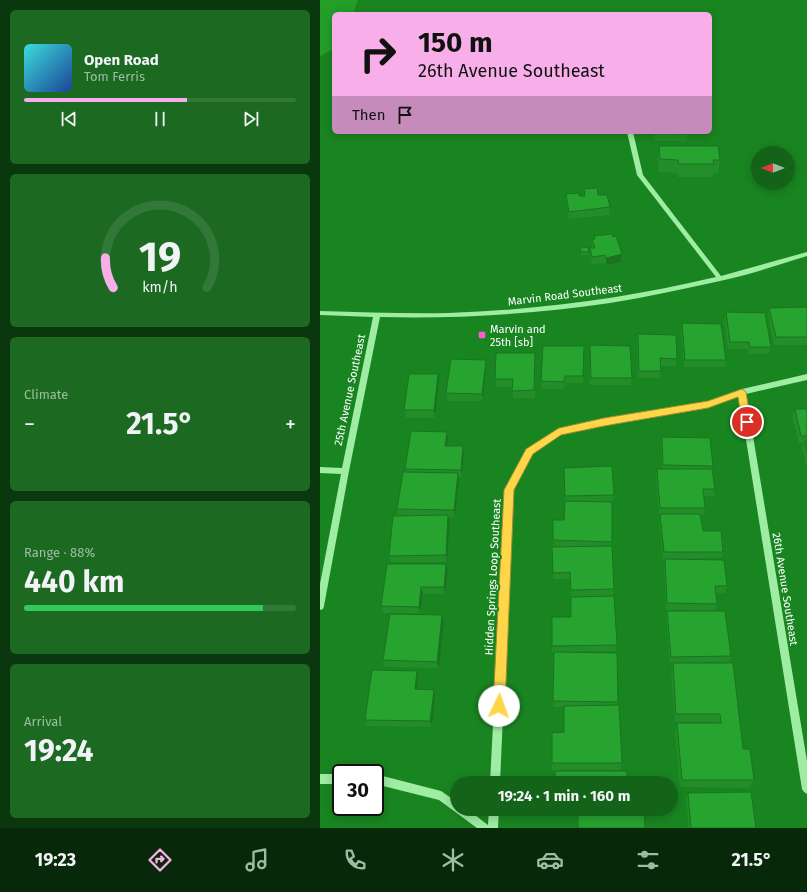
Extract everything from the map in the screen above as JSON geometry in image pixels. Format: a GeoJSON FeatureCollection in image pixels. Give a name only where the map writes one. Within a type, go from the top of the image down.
{"type":"FeatureCollection","features":[{"type":"Feature","properties":{"kind":"street"},"geometry":{"type":"LineString","coordinates":[[630,134],[640,175],[720,279]]}},
{"type":"Feature","properties":{"kind":"street","name":"Marvin Road Southeast"},"geometry":{"type":"LineString","coordinates":[[320,312],[377,315],[490,313],[577,305],[662,292],[720,279],[807,254]]}},
{"type":"Feature","properties":{"kind":"street","name":"25th Avenue Southeast"},"geometry":{"type":"LineString","coordinates":[[320,606],[345,471],[377,315]]}},
{"type":"Feature","properties":{"kind":"street","name":"Hidden Springs Loop Southeast"},"geometry":{"type":"LineString","coordinates":[[495,776],[509,490],[529,452],[559,432],[604,422],[708,404],[742,392],[807,377]]}},
{"type":"Feature","properties":{"kind":"street","name":"26th Avenue Southeast"},"geometry":{"type":"LineString","coordinates":[[742,392],[807,789]]}},
{"type":"Feature","properties":{"kind":"street"},"geometry":{"type":"LineString","coordinates":[[320,470],[345,471]]}},
{"type":"Feature","properties":{"kind":"street"},"geometry":{"type":"LineString","coordinates":[[320,779],[332,779]]}},
{"type":"Feature","properties":{"kind":"street"},"geometry":{"type":"LineString","coordinates":[[384,781],[441,796],[450,802]]}},
{"type":"Feature","properties":{"kind":"street"},"geometry":{"type":"LineString","coordinates":[[469,816],[485,828]]}},
{"type":"Feature","properties":{"kind":"street"},"geometry":{"type":"LineString","coordinates":[[493,828],[494,816]]}},
{"type":"Feature","properties":{"kind":"green space"},"geometry":{"type":"Polygon","coordinates":[[[320,0],[358,0],[354,12],[332,12],[332,50],[320,56],[320,0]]]}},
{"type":"Feature","properties":{"kind":"building"},"geometry":{"type":"Polygon","coordinates":[[[659,146],[718,146],[720,160],[713,160],[714,164],[679,164],[678,160],[660,159],[659,146]]]}},
{"type":"Feature","properties":{"kind":"building"},"geometry":{"type":"Polygon","coordinates":[[[597,188],[598,195],[607,195],[610,207],[569,212],[566,194],[579,193],[579,196],[585,196],[584,189],[597,188]]]}},
{"type":"Feature","properties":{"kind":"building"},"geometry":{"type":"Polygon","coordinates":[[[612,234],[613,237],[616,236],[622,254],[606,258],[605,255],[592,257],[590,248],[595,248],[592,239],[595,239],[594,236],[612,234]]]}},
{"type":"Feature","properties":{"kind":"building"},"geometry":{"type":"Polygon","coordinates":[[[588,247],[589,252],[581,252],[580,248],[588,247]]]}},
{"type":"Feature","properties":{"kind":"building"},"geometry":{"type":"Polygon","coordinates":[[[807,307],[807,337],[776,337],[769,308],[807,307]]]}},
{"type":"Feature","properties":{"kind":"building"},"geometry":{"type":"Polygon","coordinates":[[[726,312],[765,313],[771,347],[750,347],[749,342],[730,342],[726,312]]]}},
{"type":"Feature","properties":{"kind":"building"},"geometry":{"type":"Polygon","coordinates":[[[682,323],[721,324],[726,360],[685,360],[682,323]]]}},
{"type":"Feature","properties":{"kind":"building"},"geometry":{"type":"Polygon","coordinates":[[[638,334],[676,335],[677,359],[660,358],[661,371],[639,371],[638,334]]]}},
{"type":"Feature","properties":{"kind":"building"},"geometry":{"type":"Polygon","coordinates":[[[590,345],[630,346],[632,378],[591,378],[590,345]]]}},
{"type":"Feature","properties":{"kind":"building"},"geometry":{"type":"Polygon","coordinates":[[[543,346],[584,346],[583,376],[565,376],[564,382],[541,381],[543,346]]]}},
{"type":"Feature","properties":{"kind":"building"},"geometry":{"type":"Polygon","coordinates":[[[496,353],[535,353],[534,390],[512,391],[513,379],[495,379],[496,353]]]}},
{"type":"Feature","properties":{"kind":"building"},"geometry":{"type":"Polygon","coordinates":[[[451,359],[486,360],[482,394],[446,393],[451,359]]]}},
{"type":"Feature","properties":{"kind":"building"},"geometry":{"type":"Polygon","coordinates":[[[409,374],[438,374],[434,410],[404,410],[409,374]]]}},
{"type":"Feature","properties":{"kind":"building"},"geometry":{"type":"Polygon","coordinates":[[[795,409],[807,409],[807,436],[801,436],[795,409]]]}},
{"type":"Feature","properties":{"kind":"building"},"geometry":{"type":"Polygon","coordinates":[[[411,431],[447,432],[445,446],[463,446],[461,470],[405,469],[411,431]]]}},
{"type":"Feature","properties":{"kind":"building"},"geometry":{"type":"Polygon","coordinates":[[[662,437],[710,438],[713,466],[663,465],[662,437]]]}},
{"type":"Feature","properties":{"kind":"building"},"geometry":{"type":"Polygon","coordinates":[[[805,441],[807,441],[807,452],[805,441]]]}},
{"type":"Feature","properties":{"kind":"building"},"geometry":{"type":"Polygon","coordinates":[[[612,466],[614,495],[565,496],[564,468],[612,466]]]}},
{"type":"Feature","properties":{"kind":"building"},"geometry":{"type":"Polygon","coordinates":[[[657,469],[712,469],[715,489],[703,489],[705,508],[660,508],[657,469]]]}},
{"type":"Feature","properties":{"kind":"building"},"geometry":{"type":"Polygon","coordinates":[[[403,472],[458,473],[454,510],[397,509],[403,472]]]}},
{"type":"Feature","properties":{"kind":"building"},"geometry":{"type":"Polygon","coordinates":[[[565,501],[612,502],[612,542],[553,540],[553,520],[564,520],[565,501]]]}},
{"type":"Feature","properties":{"kind":"building"},"geometry":{"type":"Polygon","coordinates":[[[660,514],[700,514],[703,531],[721,531],[723,552],[664,552],[660,514]]]}},
{"type":"Feature","properties":{"kind":"building"},"geometry":{"type":"Polygon","coordinates":[[[448,515],[446,555],[389,556],[393,516],[448,515]]]}},
{"type":"Feature","properties":{"kind":"building"},"geometry":{"type":"Polygon","coordinates":[[[612,546],[614,589],[571,590],[570,572],[553,573],[552,547],[612,546]]]}},
{"type":"Feature","properties":{"kind":"building"},"geometry":{"type":"Polygon","coordinates":[[[665,559],[724,560],[727,586],[715,586],[717,604],[667,603],[665,559]]]}},
{"type":"Feature","properties":{"kind":"building"},"geometry":{"type":"Polygon","coordinates":[[[387,564],[446,564],[444,587],[421,587],[419,607],[381,606],[387,564]]]}},
{"type":"Feature","properties":{"kind":"building"},"geometry":{"type":"Polygon","coordinates":[[[614,596],[617,645],[552,646],[552,617],[571,617],[571,597],[614,596]]]}},
{"type":"Feature","properties":{"kind":"building"},"geometry":{"type":"Polygon","coordinates":[[[667,611],[725,611],[731,656],[671,657],[667,611]]]}},
{"type":"Feature","properties":{"kind":"building"},"geometry":{"type":"Polygon","coordinates":[[[390,614],[442,615],[437,662],[383,660],[390,614]]]}},
{"type":"Feature","properties":{"kind":"building"},"geometry":{"type":"Polygon","coordinates":[[[554,652],[617,653],[618,702],[553,701],[554,652]]]}},
{"type":"Feature","properties":{"kind":"building"},"geometry":{"type":"Polygon","coordinates":[[[673,663],[733,663],[743,749],[750,749],[754,780],[682,780],[677,723],[721,723],[720,714],[676,714],[673,663]]]}},
{"type":"Feature","properties":{"kind":"building"},"geometry":{"type":"Polygon","coordinates":[[[372,670],[417,671],[415,689],[434,690],[430,721],[365,720],[372,670]]]}},
{"type":"Feature","properties":{"kind":"building"},"geometry":{"type":"Polygon","coordinates":[[[619,705],[622,763],[552,763],[552,733],[564,732],[564,706],[619,705]]]}},
{"type":"Feature","properties":{"kind":"building"},"geometry":{"type":"Polygon","coordinates":[[[555,771],[627,771],[627,776],[555,776],[555,771]]]}},
{"type":"Feature","properties":{"kind":"building"},"geometry":{"type":"Polygon","coordinates":[[[751,792],[756,828],[691,828],[688,793],[751,792]]]}},
{"type":"Feature","properties":{"kind":"building"},"geometry":{"type":"Polygon","coordinates":[[[578,816],[644,816],[645,828],[578,828],[578,816]]]}},
{"type":"Feature","properties":{"kind":"place","name":"Marvin and 25th [sb]"},"geometry":{"type":"Point","coordinates":[482,335]}},
{"type":"Feature","properties":{"kind":"route"},"geometry":{"type":"LineString","coordinates":[[499,706],[509,490],[529,452],[559,432],[604,422],[708,404],[742,392],[747,422]]}}]}
